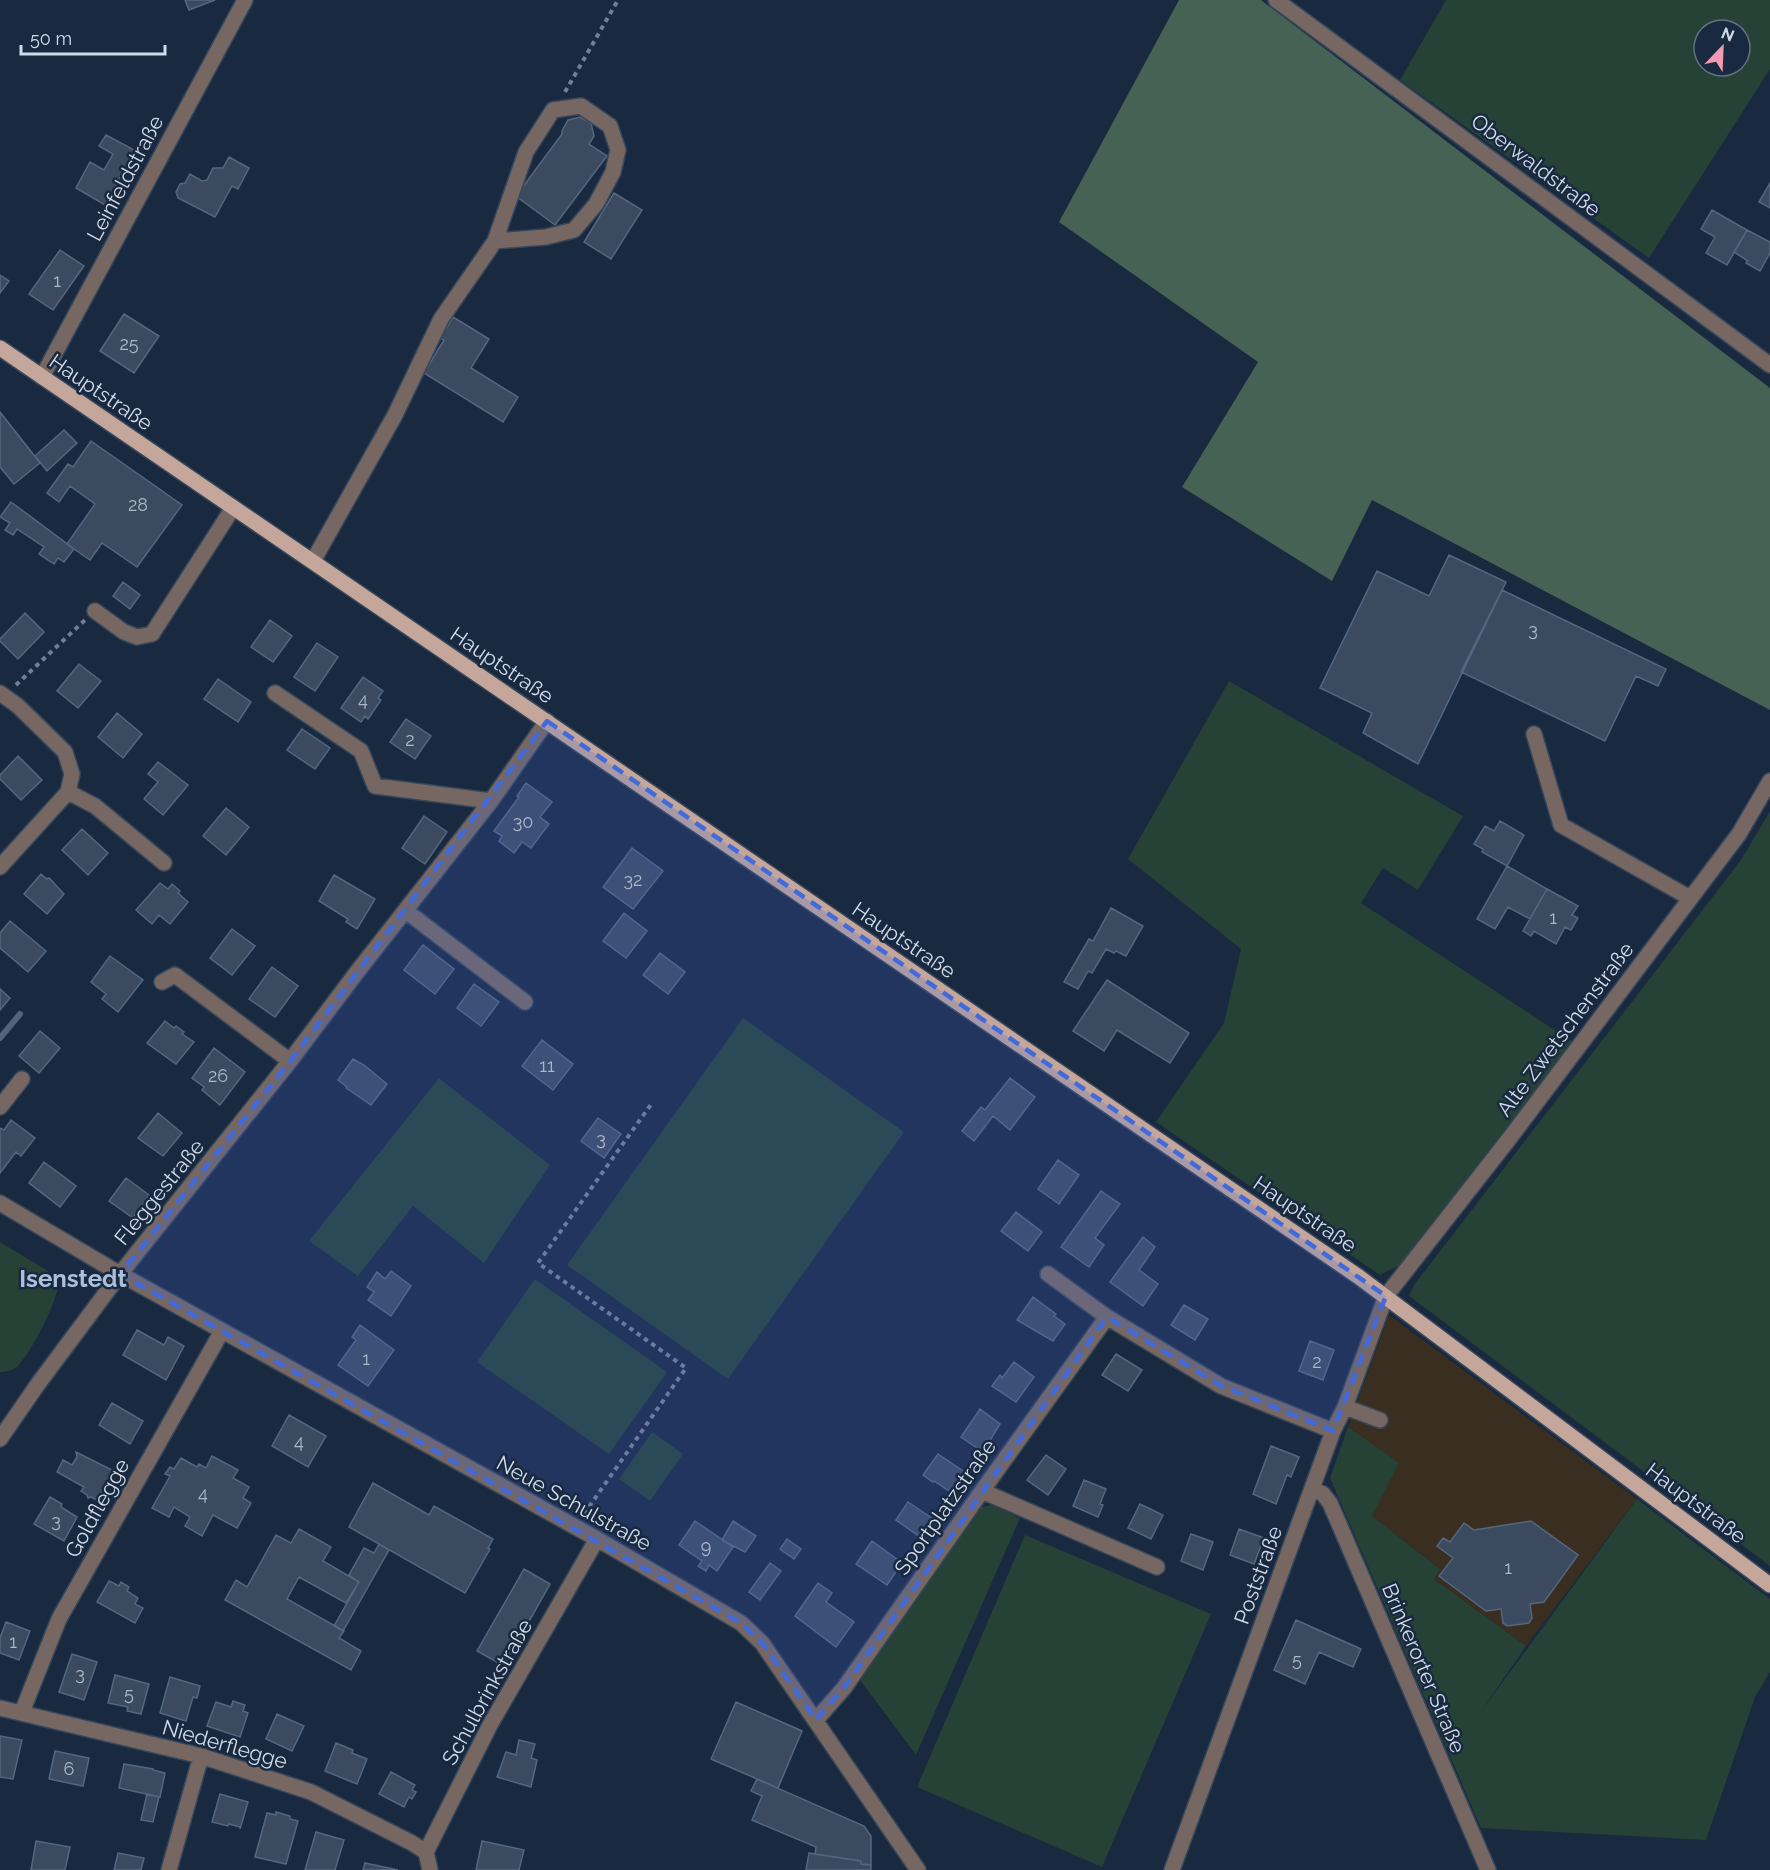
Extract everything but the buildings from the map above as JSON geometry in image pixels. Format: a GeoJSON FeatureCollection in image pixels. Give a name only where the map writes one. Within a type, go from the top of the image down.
{"type":"FeatureCollection","features":[{"type":"Feature","properties":{"kind":"main road","name":"Hauptstraße"},"geometry":{"type":"LineString","coordinates":[[0,348],[1386,1296],[1770,1584]]}},
{"type":"Feature","properties":{"kind":"street","name":"Leinfeldstraße"},"geometry":{"type":"LineString","coordinates":[[42,377],[245,0]]}},
{"type":"Feature","properties":{"kind":"street","name":"Oberwaldstraße"},"geometry":{"type":"LineString","coordinates":[[1276,0],[1770,365]]}},
{"type":"Feature","properties":{"kind":"street"},"geometry":{"type":"LineString","coordinates":[[313,561],[395,415],[441,319],[495,241],[526,153],[553,110],[580,106],[610,126],[618,150],[613,172],[596,204],[574,230],[546,237],[495,241]]}},
{"type":"Feature","properties":{"kind":"street"},"geometry":{"type":"LineString","coordinates":[[95,611],[124,632],[137,638],[152,634],[233,508]]}},
{"type":"Feature","properties":{"kind":"street"},"geometry":{"type":"LineString","coordinates":[[275,693],[361,751],[375,786],[491,801]]}},
{"type":"Feature","properties":{"kind":"street"},"geometry":{"type":"LineString","coordinates":[[0,867],[68,792],[72,774],[65,752],[2,694]]}},
{"type":"Feature","properties":{"kind":"street","name":"Fleggestraße"},"geometry":{"type":"LineString","coordinates":[[0,1439],[120,1274],[290,1061],[491,801],[547,721]]}},
{"type":"Feature","properties":{"kind":"street"},"geometry":{"type":"LineString","coordinates":[[1534,734],[1561,825],[1690,898]]}},
{"type":"Feature","properties":{"kind":"street","name":"Alte Zwetschenstraße"},"geometry":{"type":"LineString","coordinates":[[1386,1296],[1509,1139],[1739,834],[1770,782]]}},
{"type":"Feature","properties":{"kind":"street"},"geometry":{"type":"LineString","coordinates":[[68,792],[95,806],[164,863]]}},
{"type":"Feature","properties":{"kind":"street"},"geometry":{"type":"LineString","coordinates":[[406,911],[525,1002]]}},
{"type":"Feature","properties":{"kind":"street"},"geometry":{"type":"LineString","coordinates":[[162,982],[175,975],[290,1061]]}},
{"type":"Feature","properties":{"kind":"street"},"geometry":{"type":"LineString","coordinates":[[0,1107],[22,1079]]}},
{"type":"Feature","properties":{"kind":"street","name":"Neue Schulstraße"},"geometry":{"type":"LineString","coordinates":[[0,1203],[120,1274],[575,1526],[741,1623],[762,1643],[918,1870]]}},
{"type":"Feature","properties":{"kind":"street"},"geometry":{"type":"LineString","coordinates":[[1048,1274],[1107,1317],[1221,1386],[1333,1431]]}},
{"type":"Feature","properties":{"kind":"street","name":"Poststraße"},"geometry":{"type":"LineString","coordinates":[[1172,1870],[1333,1431],[1345,1407],[1386,1296]]}},
{"type":"Feature","properties":{"kind":"street","name":"Sportplatzstraße"},"geometry":{"type":"LineString","coordinates":[[816,1720],[844,1688],[1107,1317]]}},
{"type":"Feature","properties":{"kind":"street","name":"Goldflegge"},"geometry":{"type":"LineString","coordinates":[[22,1712],[59,1619],[222,1331]]}},
{"type":"Feature","properties":{"kind":"street"},"geometry":{"type":"LineString","coordinates":[[1345,1407],[1380,1420]]}},
{"type":"Feature","properties":{"kind":"street","name":"Brinkerorter Straße"},"geometry":{"type":"LineString","coordinates":[[1313,1489],[1323,1494],[1330,1503],[1488,1870]]}},
{"type":"Feature","properties":{"kind":"street"},"geometry":{"type":"LineString","coordinates":[[982,1491],[1157,1567]]}},
{"type":"Feature","properties":{"kind":"street","name":"Schulbrinkstraße"},"geometry":{"type":"LineString","coordinates":[[426,1852],[490,1725],[597,1539]]}},
{"type":"Feature","properties":{"kind":"street","name":"Niederflegge"},"geometry":{"type":"LineString","coordinates":[[0,1708],[201,1756],[311,1792],[426,1852]]}},
{"type":"Feature","properties":{"kind":"street"},"geometry":{"type":"LineString","coordinates":[[169,1870],[201,1756]]}},
{"type":"Feature","properties":{"kind":"street"},"geometry":{"type":"LineString","coordinates":[[426,1852],[430,1870]]}},
{"type":"Feature","properties":{"kind":"path"},"geometry":{"type":"LineString","coordinates":[[553,110],[579,70],[618,0]]}},
{"type":"Feature","properties":{"kind":"path"},"geometry":{"type":"LineString","coordinates":[[2,694],[95,611]]}},
{"type":"Feature","properties":{"kind":"path"},"geometry":{"type":"LineString","coordinates":[[575,1526],[686,1368],[538,1263],[652,1103]]}},
{"type":"Feature","properties":{"kind":"highlighted area"},"geometry":{"type":"Polygon","coordinates":[[[547,721],[1386,1296],[1333,1431],[1221,1386],[1107,1317],[844,1688],[816,1720],[762,1643],[741,1623],[120,1274],[290,1061],[547,721]]]}},
{"type":"Feature","properties":{"kind":"shaded area"},"geometry":{"type":"Polygon","coordinates":[[[1389,1315],[1637,1499],[1526,1646],[1434,1579],[1440,1569],[1372,1516],[1355,1431],[1348,1427],[1389,1315]]]}},
{"type":"Feature","properties":{"kind":"green space"},"geometry":{"type":"Polygon","coordinates":[[[1179,0],[1261,0],[1770,388],[1770,710],[1372,500],[1332,581],[1182,487],[1258,362],[1059,222],[1179,0]]]}},
{"type":"Feature","properties":{"kind":"green space"},"geometry":{"type":"Polygon","coordinates":[[[1446,0],[1770,0],[1770,69],[1649,258],[1400,80],[1446,0]]]}},
{"type":"Feature","properties":{"kind":"green space"},"geometry":{"type":"Polygon","coordinates":[[[1229,681],[1463,816],[1418,890],[1383,868],[1361,903],[1573,1042],[1400,1265],[1380,1275],[1156,1122],[1224,1023],[1241,949],[1128,859],[1229,681]]]}},
{"type":"Feature","properties":{"kind":"green space"},"geometry":{"type":"Polygon","coordinates":[[[1770,811],[1770,1566],[1409,1296],[1414,1285],[1741,860],[1770,811]]]}},
{"type":"Feature","properties":{"kind":"green space"},"geometry":{"type":"Polygon","coordinates":[[[743,1018],[904,1132],[728,1379],[567,1265],[743,1018]]]}},
{"type":"Feature","properties":{"kind":"green space"},"geometry":{"type":"Polygon","coordinates":[[[439,1078],[550,1165],[484,1263],[413,1206],[358,1276],[309,1241],[439,1078]]]}},
{"type":"Feature","properties":{"kind":"green space"},"geometry":{"type":"Polygon","coordinates":[[[0,1242],[48,1271],[58,1287],[47,1317],[23,1360],[17,1367],[0,1372],[0,1242]]]}},
{"type":"Feature","properties":{"kind":"green space"},"geometry":{"type":"Polygon","coordinates":[[[535,1279],[667,1372],[609,1454],[477,1362],[535,1279]]]}},
{"type":"Feature","properties":{"kind":"green space"},"geometry":{"type":"Polygon","coordinates":[[[1348,1427],[1399,1463],[1372,1516],[1440,1569],[1434,1579],[1526,1646],[1480,1713],[1637,1499],[1770,1599],[1770,1672],[1755,1697],[1706,1840],[1481,1828],[1330,1478],[1348,1427]]]}},
{"type":"Feature","properties":{"kind":"green space"},"geometry":{"type":"Polygon","coordinates":[[[652,1432],[683,1454],[650,1501],[619,1479],[652,1432]]]}},
{"type":"Feature","properties":{"kind":"green space"},"geometry":{"type":"Polygon","coordinates":[[[992,1505],[1020,1518],[916,1755],[860,1680],[981,1507],[992,1505]]]}},
{"type":"Feature","properties":{"kind":"green space"},"geometry":{"type":"Polygon","coordinates":[[[1025,1535],[1211,1614],[1102,1867],[917,1787],[1025,1535]]]}},
{"type":"Feature","properties":{"kind":"waterway"},"geometry":{"type":"LineString","coordinates":[[0,1038],[20,1014]]}},
{"type":"Feature","properties":{"kind":"district","name":"Isenstedt"},"geometry":{"type":"Point","coordinates":[73,1278]}}]}
